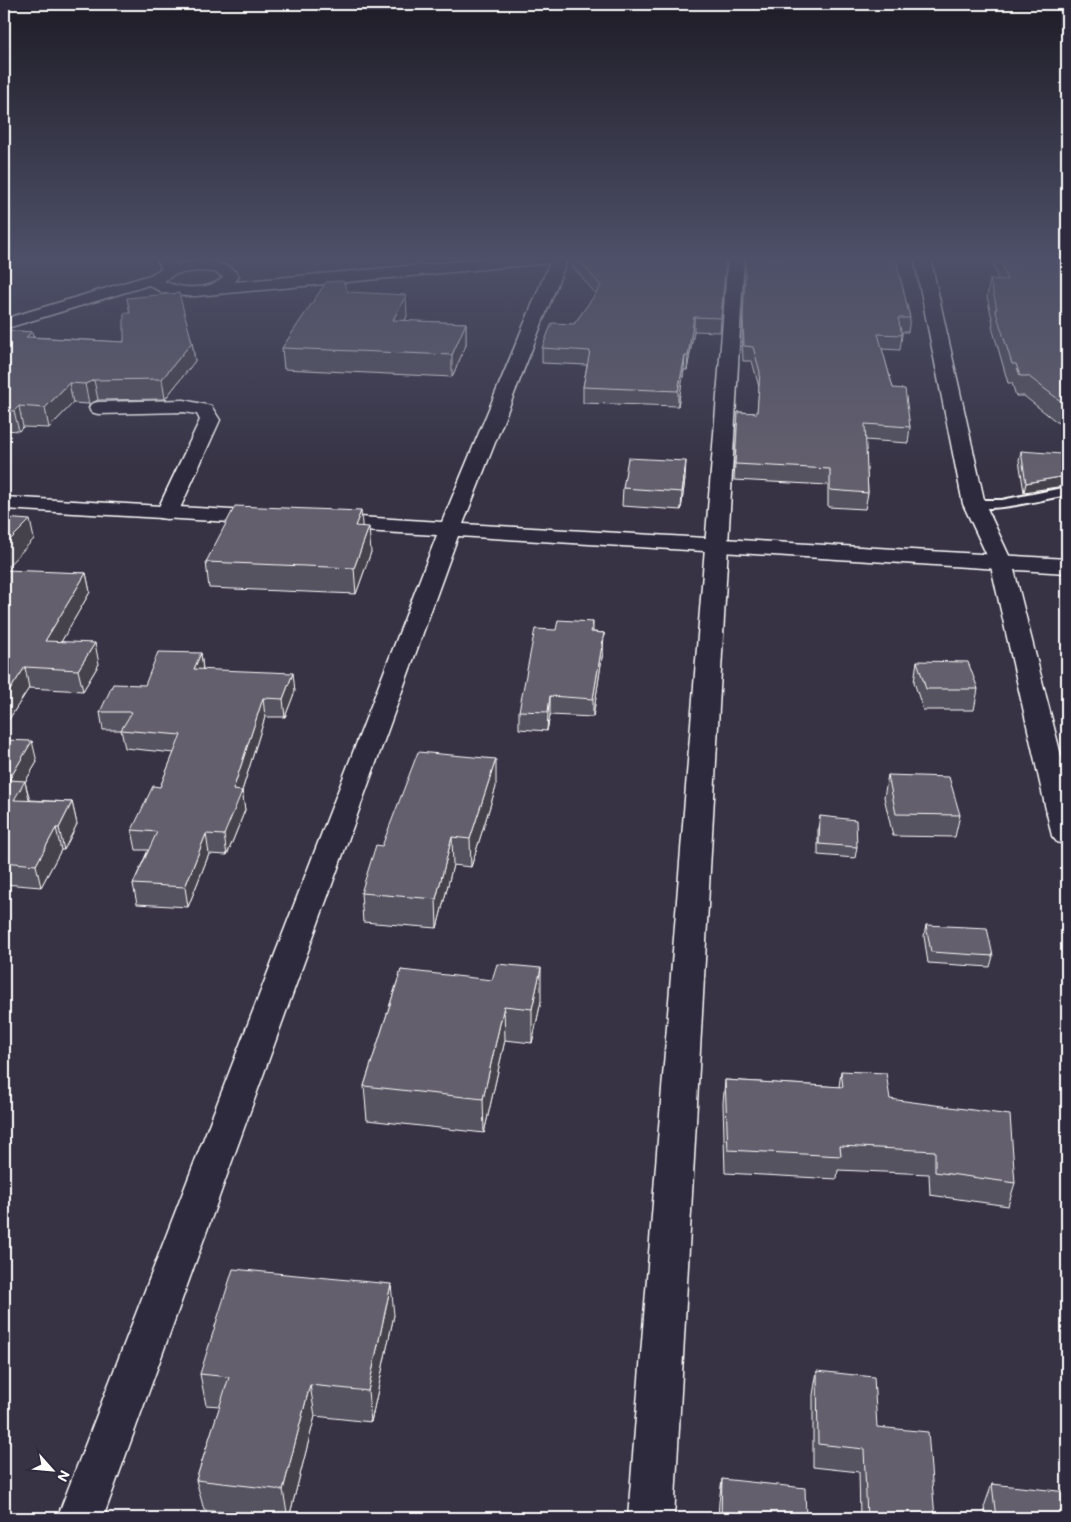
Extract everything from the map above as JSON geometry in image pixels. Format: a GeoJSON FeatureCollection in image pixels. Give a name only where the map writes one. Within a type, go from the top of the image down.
{"type":"FeatureCollection","features":[{"type":"Feature","properties":{"kind":"street"},"geometry":{"type":"LineString","coordinates":[[80,1518],[450,529],[531,328]]}},
{"type":"Feature","properties":{"kind":"street"},"geometry":{"type":"LineString","coordinates":[[651,1518],[732,328]]}},
{"type":"Feature","properties":{"kind":"street"},"geometry":{"type":"LineString","coordinates":[[937,328],[974,504],[1001,562],[1067,836]]}},
{"type":"Feature","properties":{"kind":"street"},"geometry":{"type":"LineString","coordinates":[[98,408],[184,406],[204,410],[210,420],[167,512]]}},
{"type":"Feature","properties":{"kind":"street"},"geometry":{"type":"LineString","coordinates":[[4,503],[1067,566]]}},
{"type":"Feature","properties":{"kind":"lane"},"geometry":{"type":"LineString","coordinates":[[974,504],[1009,503],[1067,491]]}},
{"type":"Feature","properties":{"kind":"building"},"geometry":{"type":"Polygon","coordinates":[[[124,328],[188,328],[192,342],[162,379],[94,380],[85,384],[69,383],[45,408],[19,406],[14,411],[4,410],[4,330],[32,332],[26,337],[124,342],[124,328]]]}},
{"type":"Feature","properties":{"kind":"building"},"geometry":{"type":"Polygon","coordinates":[[[295,328],[464,328],[452,355],[282,348],[295,328]]]}},
{"type":"Feature","properties":{"kind":"building"},"geometry":{"type":"Polygon","coordinates":[[[550,328],[692,328],[688,356],[685,356],[678,391],[583,387],[590,351],[542,348],[550,328]]]}},
{"type":"Feature","properties":{"kind":"building"},"geometry":{"type":"Polygon","coordinates":[[[743,328],[900,328],[902,335],[878,334],[893,388],[905,389],[910,427],[865,424],[868,493],[830,490],[830,469],[735,464],[738,412],[757,413],[760,372],[753,347],[744,346],[743,328]]]}},
{"type":"Feature","properties":{"kind":"building"},"geometry":{"type":"Polygon","coordinates":[[[1001,328],[1067,328],[1067,406],[1028,376],[1020,376],[1016,364],[1012,364],[1001,328]]]}},
{"type":"Feature","properties":{"kind":"building"},"geometry":{"type":"Polygon","coordinates":[[[1021,451],[1062,454],[1066,476],[1026,483],[1021,451]]]}},
{"type":"Feature","properties":{"kind":"building"},"geometry":{"type":"Polygon","coordinates":[[[628,458],[686,461],[682,492],[623,488],[628,458]]]}},
{"type":"Feature","properties":{"kind":"building"},"geometry":{"type":"Polygon","coordinates":[[[235,506],[361,511],[355,526],[369,527],[354,568],[206,562],[235,506]]]}},
{"type":"Feature","properties":{"kind":"building"},"geometry":{"type":"Polygon","coordinates":[[[4,518],[30,520],[4,546],[4,518]]]}},
{"type":"Feature","properties":{"kind":"building"},"geometry":{"type":"Polygon","coordinates":[[[5,570],[86,573],[45,641],[95,643],[78,670],[25,667],[4,699],[4,572],[5,570]]]}},
{"type":"Feature","properties":{"kind":"building"},"geometry":{"type":"Polygon","coordinates":[[[558,620],[593,622],[591,632],[604,633],[593,699],[550,696],[548,712],[519,711],[535,629],[556,630],[558,620]]]}},
{"type":"Feature","properties":{"kind":"building"},"geometry":{"type":"Polygon","coordinates":[[[158,652],[201,653],[194,669],[293,673],[283,699],[263,698],[233,790],[242,791],[224,835],[206,834],[185,887],[133,884],[157,832],[132,830],[153,786],[160,787],[181,735],[121,730],[132,712],[100,712],[113,684],[145,685],[158,652]]]}},
{"type":"Feature","properties":{"kind":"building"},"geometry":{"type":"Polygon","coordinates":[[[917,661],[968,662],[978,689],[926,689],[917,661]]]}},
{"type":"Feature","properties":{"kind":"building"},"geometry":{"type":"Polygon","coordinates":[[[4,740],[32,741],[9,780],[25,781],[14,800],[72,802],[59,828],[56,828],[36,865],[4,862],[4,740]]]}},
{"type":"Feature","properties":{"kind":"building"},"geometry":{"type":"Polygon","coordinates":[[[418,752],[496,759],[470,839],[452,837],[436,899],[361,893],[376,845],[382,846],[418,752]]]}},
{"type":"Feature","properties":{"kind":"building"},"geometry":{"type":"Polygon","coordinates":[[[888,775],[949,777],[960,815],[896,814],[888,775]]]}},
{"type":"Feature","properties":{"kind":"building"},"geometry":{"type":"Polygon","coordinates":[[[820,816],[856,820],[857,847],[819,844],[820,816]]]}},
{"type":"Feature","properties":{"kind":"building"},"geometry":{"type":"Polygon","coordinates":[[[926,925],[987,928],[993,956],[931,952],[926,925]]]}},
{"type":"Feature","properties":{"kind":"building"},"geometry":{"type":"Polygon","coordinates":[[[497,964],[541,968],[532,1009],[504,1006],[483,1099],[364,1086],[401,970],[492,980],[497,964]]]}},
{"type":"Feature","properties":{"kind":"building"},"geometry":{"type":"Polygon","coordinates":[[[841,1071],[886,1073],[890,1099],[1010,1115],[1015,1183],[935,1172],[935,1151],[840,1146],[841,1156],[728,1150],[725,1080],[843,1087],[841,1071]]]}},
{"type":"Feature","properties":{"kind":"building"},"geometry":{"type":"Polygon","coordinates":[[[233,1269],[391,1284],[368,1391],[310,1385],[283,1490],[196,1480],[229,1377],[200,1374],[233,1269]]]}},
{"type":"Feature","properties":{"kind":"building"},"geometry":{"type":"Polygon","coordinates":[[[817,1371],[874,1377],[877,1427],[928,1432],[935,1518],[867,1518],[864,1449],[818,1444],[817,1371]]]}},
{"type":"Feature","properties":{"kind":"building"},"geometry":{"type":"Polygon","coordinates":[[[722,1479],[805,1488],[806,1518],[721,1518],[722,1479]]]}},
{"type":"Feature","properties":{"kind":"building"},"geometry":{"type":"Polygon","coordinates":[[[992,1484],[1067,1492],[1067,1518],[996,1518],[992,1484]]]}}]}
